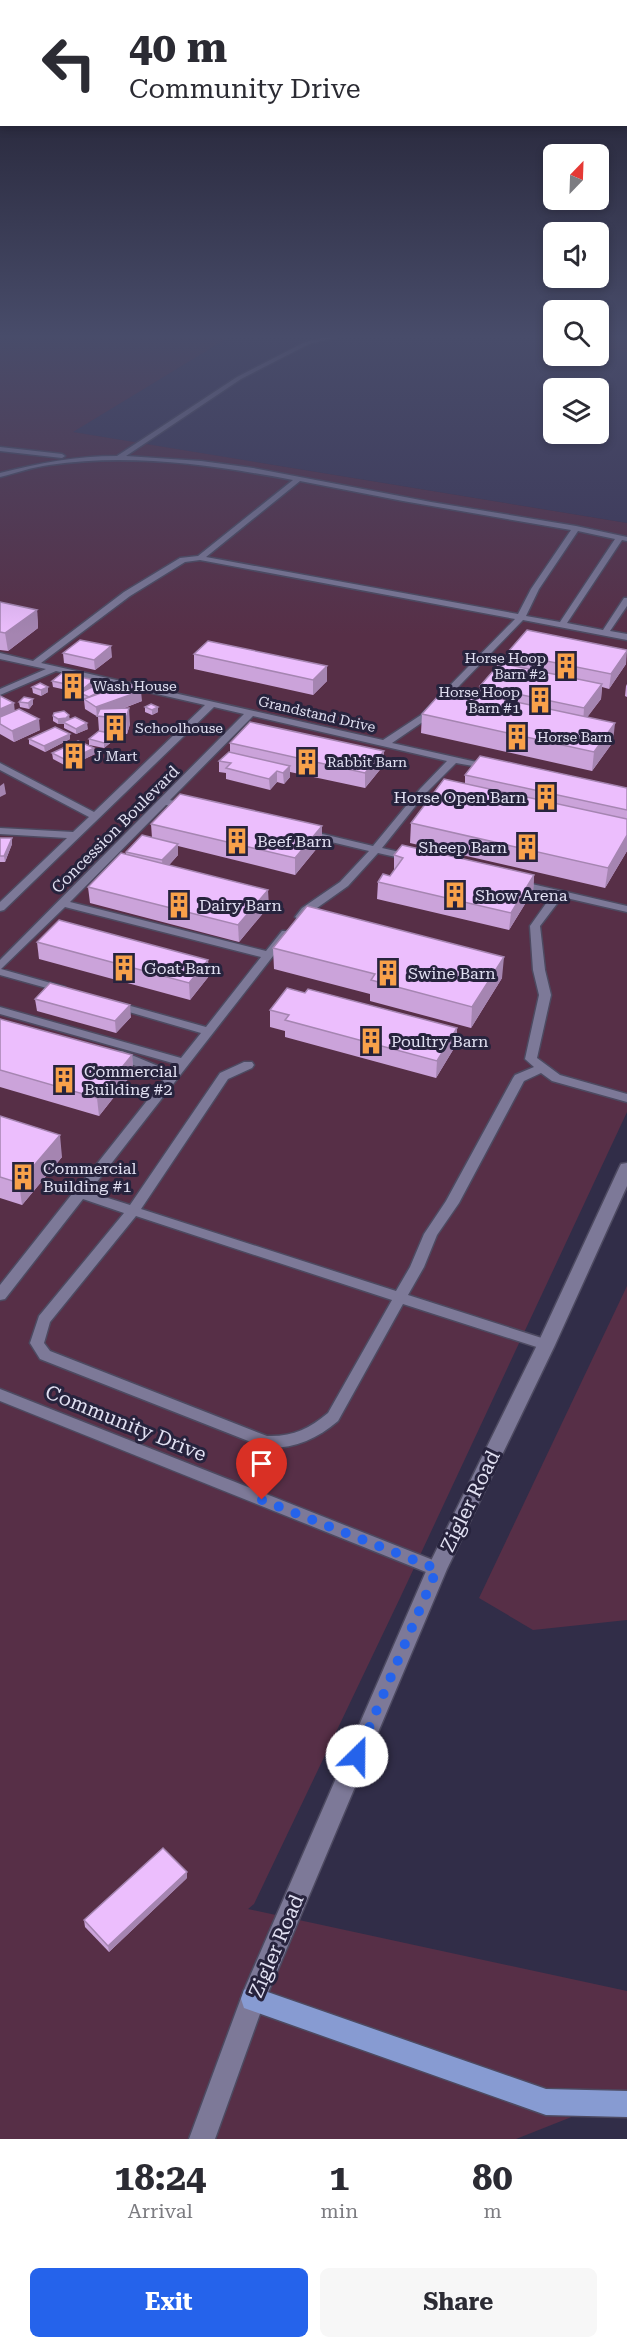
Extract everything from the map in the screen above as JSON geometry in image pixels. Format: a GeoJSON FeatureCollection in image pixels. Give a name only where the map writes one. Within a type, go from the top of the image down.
{"type":"FeatureCollection","features":[{"type":"Feature","properties":{"kind":"main road"},"geometry":{"type":"LineString","coordinates":[[253,1999],[546,2102],[627,2104]]}},
{"type":"Feature","properties":{"kind":"street","name":"Zigler Road"},"geometry":{"type":"LineString","coordinates":[[202,2139],[253,1999],[437,1569],[546,1345],[627,1168]]}},
{"type":"Feature","properties":{"kind":"lane"},"geometry":{"type":"LineString","coordinates":[[117,458],[151,436]]}},
{"type":"Feature","properties":{"kind":"lane"},"geometry":{"type":"LineString","coordinates":[[0,449],[84,458],[161,458],[298,479],[623,538],[562,625]]}},
{"type":"Feature","properties":{"kind":"lane"},"geometry":{"type":"LineString","coordinates":[[0,475],[27,466],[84,458]]}},
{"type":"Feature","properties":{"kind":"lane"},"geometry":{"type":"LineString","coordinates":[[200,558],[298,479]]}},
{"type":"Feature","properties":{"kind":"lane"},"geometry":{"type":"LineString","coordinates":[[384,744],[424,717],[521,617],[535,589],[576,528]]}},
{"type":"Feature","properties":{"kind":"lane"},"geometry":{"type":"LineString","coordinates":[[34,664],[127,594],[183,560],[200,558],[627,637]]}},
{"type":"Feature","properties":{"kind":"lane"},"geometry":{"type":"LineString","coordinates":[[605,633],[627,600]]}},
{"type":"Feature","properties":{"kind":"lane","name":"Grandstand Drive"},"geometry":{"type":"LineString","coordinates":[[0,656],[498,770]]}},
{"type":"Feature","properties":{"kind":"lane"},"geometry":{"type":"LineString","coordinates":[[0,693],[54,669]]}},
{"type":"Feature","properties":{"kind":"lane"},"geometry":{"type":"LineString","coordinates":[[0,908],[212,704]]}},
{"type":"Feature","properties":{"kind":"lane","name":"Concession Boulevard"},"geometry":{"type":"LineString","coordinates":[[0,966],[251,713]]}},
{"type":"Feature","properties":{"kind":"lane"},"geometry":{"type":"LineString","coordinates":[[0,1295],[267,955],[306,909],[344,884],[428,792],[453,760]]}},
{"type":"Feature","properties":{"kind":"lane"},"geometry":{"type":"LineString","coordinates":[[0,766],[94,816]]}},
{"type":"Feature","properties":{"kind":"lane"},"geometry":{"type":"LineString","coordinates":[[163,801],[197,809]]}},
{"type":"Feature","properties":{"kind":"lane"},"geometry":{"type":"LineString","coordinates":[[0,831],[74,835]]}},
{"type":"Feature","properties":{"kind":"lane"},"geometry":{"type":"LineString","coordinates":[[298,831],[422,860]]}},
{"type":"Feature","properties":{"kind":"lane"},"geometry":{"type":"LineString","coordinates":[[513,882],[627,909]]}},
{"type":"Feature","properties":{"kind":"lane"},"geometry":{"type":"LineString","coordinates":[[559,893],[535,926],[538,970],[545,995],[531,1059],[556,1078],[627,1098]]}},
{"type":"Feature","properties":{"kind":"lane"},"geometry":{"type":"LineString","coordinates":[[62,903],[267,955]]}},
{"type":"Feature","properties":{"kind":"lane"},"geometry":{"type":"LineString","coordinates":[[0,972],[69,992]]}},
{"type":"Feature","properties":{"kind":"lane"},"geometry":{"type":"LineString","coordinates":[[103,1002],[207,1031]]}},
{"type":"Feature","properties":{"kind":"lane"},"geometry":{"type":"LineString","coordinates":[[0,1010],[182,1062]]}},
{"type":"Feature","properties":{"kind":"lane"},"geometry":{"type":"LineString","coordinates":[[31,1019],[171,1076]]}},
{"type":"Feature","properties":{"kind":"lane"},"geometry":{"type":"LineString","coordinates":[[248,1065],[224,1076],[132,1212],[44,1320],[37,1343],[45,1355],[266,1442],[282,1443],[319,1430],[333,1417],[417,1267],[431,1234],[452,1203],[519,1078],[542,1068]]}},
{"type":"Feature","properties":{"kind":"lane"},"geometry":{"type":"LineString","coordinates":[[78,1193],[546,1345]]}},
{"type":"Feature","properties":{"kind":"lane","name":"Community Drive"},"geometry":{"type":"LineString","coordinates":[[0,1395],[437,1569]]}},
{"type":"Feature","properties":{"kind":"shaded area"},"geometry":{"type":"Polygon","coordinates":[[[0,436],[96,436],[627,523],[627,1112],[400,1598],[254,1904],[248,1909],[627,1991],[627,2095],[516,2139],[0,2139],[0,436]]]}},
{"type":"Feature","properties":{"kind":"shaded area"},"geometry":{"type":"Polygon","coordinates":[[[95,436],[543,436],[543,444],[609,444],[609,436],[627,436],[627,523],[95,436]]]}},
{"type":"Feature","properties":{"kind":"shaded area"},"geometry":{"type":"Polygon","coordinates":[[[627,1286],[627,1620],[533,1630],[479,1598],[627,1286]]]}},
{"type":"Feature","properties":{"kind":"building"},"geometry":{"type":"Polygon","coordinates":[[[0,602],[37,610],[5,633],[0,632],[0,602]]]}},
{"type":"Feature","properties":{"kind":"building"},"geometry":{"type":"Polygon","coordinates":[[[527,630],[627,651],[611,674],[507,653],[527,630]]]}},
{"type":"Feature","properties":{"kind":"building"},"geometry":{"type":"Polygon","coordinates":[[[80,640],[111,646],[94,660],[63,653],[80,640]]]}},
{"type":"Feature","properties":{"kind":"building"},"geometry":{"type":"Polygon","coordinates":[[[208,641],[327,666],[313,680],[194,654],[208,641]]]}},
{"type":"Feature","properties":{"kind":"building"},"geometry":{"type":"Polygon","coordinates":[[[500,663],[602,684],[584,708],[480,686],[500,663]]]}},
{"type":"Feature","properties":{"kind":"building"},"geometry":{"type":"Polygon","coordinates":[[[62,673],[94,680],[84,688],[52,681],[62,673]]]}},
{"type":"Feature","properties":{"kind":"building"},"geometry":{"type":"Polygon","coordinates":[[[40,683],[48,687],[41,690],[32,687],[40,683]]]}},
{"type":"Feature","properties":{"kind":"building"},"geometry":{"type":"Polygon","coordinates":[[[129,683],[141,691],[96,707],[84,699],[129,683]]]}},
{"type":"Feature","properties":{"kind":"building"},"geometry":{"type":"Polygon","coordinates":[[[96,685],[105,689],[89,697],[80,693],[96,685]]]}},
{"type":"Feature","properties":{"kind":"building"},"geometry":{"type":"Polygon","coordinates":[[[446,687],[615,723],[594,752],[422,714],[446,687]]]}},
{"type":"Feature","properties":{"kind":"building"},"geometry":{"type":"Polygon","coordinates":[[[0,696],[14,703],[0,709],[0,696]]]}},
{"type":"Feature","properties":{"kind":"building"},"geometry":{"type":"Polygon","coordinates":[[[24,697],[33,699],[28,703],[19,702],[24,697]]]}},
{"type":"Feature","properties":{"kind":"building"},"geometry":{"type":"Polygon","coordinates":[[[151,704],[158,707],[152,710],[145,707],[151,704]]]}},
{"type":"Feature","properties":{"kind":"building"},"geometry":{"type":"Polygon","coordinates":[[[129,708],[126,719],[97,716],[100,709],[129,708]]]}},
{"type":"Feature","properties":{"kind":"building"},"geometry":{"type":"Polygon","coordinates":[[[19,709],[39,719],[12,731],[0,724],[0,717],[19,709]]]}},
{"type":"Feature","properties":{"kind":"building"},"geometry":{"type":"Polygon","coordinates":[[[64,711],[69,715],[66,718],[58,719],[53,716],[54,713],[64,711]]]}},
{"type":"Feature","properties":{"kind":"building"},"geometry":{"type":"Polygon","coordinates":[[[75,717],[87,723],[76,729],[63,722],[75,717]]]}},
{"type":"Feature","properties":{"kind":"building"},"geometry":{"type":"Polygon","coordinates":[[[250,722],[384,751],[365,773],[230,743],[250,722]]]}},
{"type":"Feature","properties":{"kind":"building"},"geometry":{"type":"Polygon","coordinates":[[[55,727],[70,734],[44,746],[29,739],[55,727]]]}},
{"type":"Feature","properties":{"kind":"building"},"geometry":{"type":"Polygon","coordinates":[[[99,731],[114,734],[104,743],[89,739],[99,731]]]}},
{"type":"Feature","properties":{"kind":"building"},"geometry":{"type":"Polygon","coordinates":[[[78,741],[94,748],[68,761],[52,753],[78,741]]]}},
{"type":"Feature","properties":{"kind":"building"},"geometry":{"type":"Polygon","coordinates":[[[229,752],[290,766],[283,773],[277,771],[269,779],[226,768],[231,763],[219,761],[229,752]]]}},
{"type":"Feature","properties":{"kind":"building"},"geometry":{"type":"Polygon","coordinates":[[[480,756],[627,788],[627,810],[465,775],[480,756]]]}},
{"type":"Feature","properties":{"kind":"building"},"geometry":{"type":"Polygon","coordinates":[[[444,779],[627,819],[627,835],[608,868],[411,823],[444,779]]]}},
{"type":"Feature","properties":{"kind":"building"},"geometry":{"type":"Polygon","coordinates":[[[180,794],[322,826],[295,858],[151,824],[180,794]]]}},
{"type":"Feature","properties":{"kind":"building"},"geometry":{"type":"Polygon","coordinates":[[[142,835],[178,844],[162,860],[126,852],[142,835]]]}},
{"type":"Feature","properties":{"kind":"building"},"geometry":{"type":"Polygon","coordinates":[[[0,838],[12,838],[4,856],[0,856],[0,838]]]}},
{"type":"Feature","properties":{"kind":"building"},"geometry":{"type":"Polygon","coordinates":[[[402,845],[534,875],[511,913],[378,882],[383,874],[390,876],[403,858],[394,855],[402,845]]]}},
{"type":"Feature","properties":{"kind":"building"},"geometry":{"type":"Polygon","coordinates":[[[121,853],[268,890],[238,925],[88,887],[121,853]]]}},
{"type":"Feature","properties":{"kind":"building"},"geometry":{"type":"Polygon","coordinates":[[[307,906],[504,957],[472,1007],[371,980],[375,974],[273,948],[307,906]]]}},
{"type":"Feature","properties":{"kind":"building"},"geometry":{"type":"Polygon","coordinates":[[[59,920],[208,960],[189,983],[37,942],[59,920]]]}},
{"type":"Feature","properties":{"kind":"building"},"geometry":{"type":"Polygon","coordinates":[[[50,983],[130,1005],[115,1021],[35,999],[50,983]]]}},
{"type":"Feature","properties":{"kind":"building"},"geometry":{"type":"Polygon","coordinates":[[[287,988],[305,993],[308,989],[457,1028],[437,1061],[285,1020],[289,1015],[270,1010],[287,988]]]}},
{"type":"Feature","properties":{"kind":"building","name":"Commercial Building #2"},"geometry":{"type":"Polygon","coordinates":[[[0,1019],[132,1055],[97,1098],[0,1070],[0,1019]]]}},
{"type":"Feature","properties":{"kind":"building"},"geometry":{"type":"Polygon","coordinates":[[[0,1116],[60,1135],[19,1183],[0,1177],[0,1116]]]}},
{"type":"Feature","properties":{"kind":"building"},"geometry":{"type":"Polygon","coordinates":[[[163,1848],[187,1872],[108,1946],[84,1920],[163,1848]]]}},
{"type":"Feature","properties":{"kind":"place","name":"Horse Hoop Barn #2"},"geometry":{"type":"Point","coordinates":[566,666]}},
{"type":"Feature","properties":{"kind":"place","name":"Wash House"},"geometry":{"type":"Point","coordinates":[73,686]}},
{"type":"Feature","properties":{"kind":"place","name":"Horse Hoop Barn #1"},"geometry":{"type":"Point","coordinates":[540,700]}},
{"type":"Feature","properties":{"kind":"place","name":"Schoolhouse"},"geometry":{"type":"Point","coordinates":[115,728]}},
{"type":"Feature","properties":{"kind":"place","name":"Horse Barn"},"geometry":{"type":"Point","coordinates":[517,737]}},
{"type":"Feature","properties":{"kind":"place","name":"J Mart"},"geometry":{"type":"Point","coordinates":[74,756]}},
{"type":"Feature","properties":{"kind":"place","name":"Rabbit Barn"},"geometry":{"type":"Point","coordinates":[307,762]}},
{"type":"Feature","properties":{"kind":"place","name":"Horse Open Barn"},"geometry":{"type":"Point","coordinates":[546,797]}},
{"type":"Feature","properties":{"kind":"place","name":"Beef Barn"},"geometry":{"type":"Point","coordinates":[237,841]}},
{"type":"Feature","properties":{"kind":"place","name":"Sheep Barn"},"geometry":{"type":"Point","coordinates":[527,847]}},
{"type":"Feature","properties":{"kind":"place","name":"Show Arena"},"geometry":{"type":"Point","coordinates":[455,895]}},
{"type":"Feature","properties":{"kind":"place","name":"Dairy Barn"},"geometry":{"type":"Point","coordinates":[179,905]}},
{"type":"Feature","properties":{"kind":"place","name":"Goat Barn"},"geometry":{"type":"Point","coordinates":[124,968]}},
{"type":"Feature","properties":{"kind":"place","name":"Swine Barn"},"geometry":{"type":"Point","coordinates":[388,973]}},
{"type":"Feature","properties":{"kind":"place","name":"Poultry Barn"},"geometry":{"type":"Point","coordinates":[371,1041]}},
{"type":"Feature","properties":{"kind":"place","name":"Commercial Building #2"},"geometry":{"type":"Point","coordinates":[64,1080]}},
{"type":"Feature","properties":{"kind":"place","name":"Commercial Building #1"},"geometry":{"type":"Point","coordinates":[23,1177]}},
{"type":"Feature","properties":{"kind":"route"},"geometry":{"type":"LineString","coordinates":[[262,1500],[437,1569],[357,1756]]}}]}
